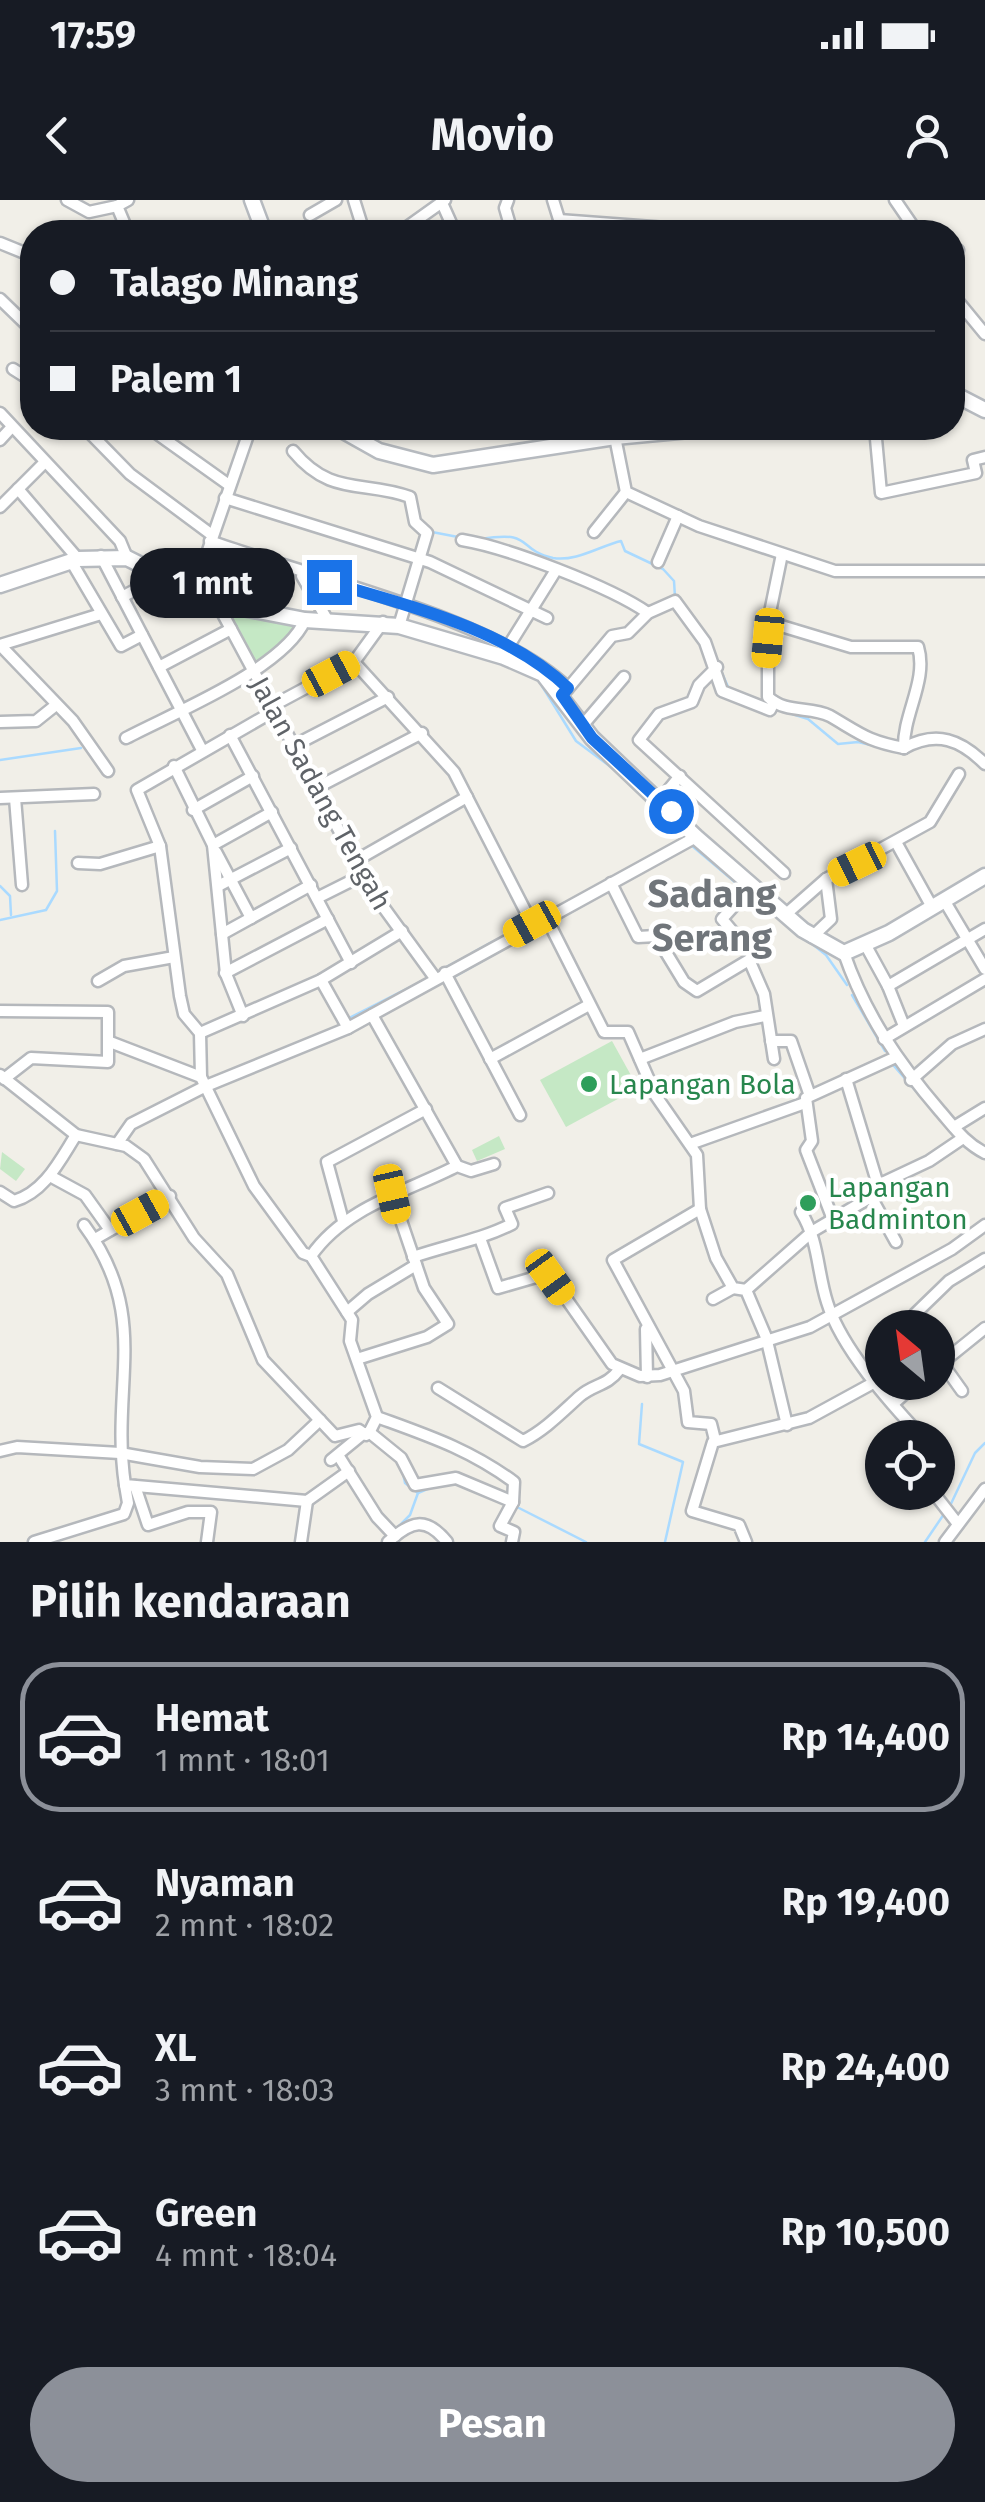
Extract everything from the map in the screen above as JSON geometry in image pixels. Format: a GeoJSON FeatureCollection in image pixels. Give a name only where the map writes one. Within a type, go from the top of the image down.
{"type":"FeatureCollection","features":[{"type":"Feature","properties":{"kind":"main road"},"geometry":{"type":"LineString","coordinates":[[356,440],[379,451],[433,465],[596,440]]}},
{"type":"Feature","properties":{"kind":"main road"},"geometry":{"type":"LineString","coordinates":[[0,585],[74,560],[126,558],[217,603],[305,620],[383,622],[504,657],[548,676],[565,692],[582,726],[696,837],[812,937],[844,953],[985,876]]}},
{"type":"Feature","properties":{"kind":"street"},"geometry":{"type":"LineString","coordinates":[[67,200],[89,212],[122,208]]}},
{"type":"Feature","properties":{"kind":"street"},"geometry":{"type":"LineString","coordinates":[[310,216],[336,200]]}},
{"type":"Feature","properties":{"kind":"street"},"geometry":{"type":"LineString","coordinates":[[418,220],[443,201]]}},
{"type":"Feature","properties":{"kind":"street"},"geometry":{"type":"LineString","coordinates":[[554,201],[559,220]]}},
{"type":"Feature","properties":{"kind":"street"},"geometry":{"type":"LineString","coordinates":[[0,299],[20,318]]}},
{"type":"Feature","properties":{"kind":"street"},"geometry":{"type":"LineString","coordinates":[[965,310],[985,334]]}},
{"type":"Feature","properties":{"kind":"street"},"geometry":{"type":"LineString","coordinates":[[12,369],[20,374]]}},
{"type":"Feature","properties":{"kind":"street"},"geometry":{"type":"LineString","coordinates":[[0,413],[20,434]]}},
{"type":"Feature","properties":{"kind":"street"},"geometry":{"type":"LineString","coordinates":[[0,440],[10,429]]}},
{"type":"Feature","properties":{"kind":"street"},"geometry":{"type":"LineString","coordinates":[[25,440],[120,542],[126,558]]}},
{"type":"Feature","properties":{"kind":"street"},"geometry":{"type":"LineString","coordinates":[[97,440],[130,474],[211,538],[297,572],[407,606],[508,647],[544,665],[565,692],[612,636],[625,635],[648,613],[676,601],[705,642],[724,692],[767,711],[774,702]]}},
{"type":"Feature","properties":{"kind":"street"},"geometry":{"type":"LineString","coordinates":[[166,440],[229,485]]}},
{"type":"Feature","properties":{"kind":"street"},"geometry":{"type":"LineString","coordinates":[[194,592],[245,440]]}},
{"type":"Feature","properties":{"kind":"street"},"geometry":{"type":"LineString","coordinates":[[594,532],[626,492],[616,440]]}},
{"type":"Feature","properties":{"kind":"street"},"geometry":{"type":"LineString","coordinates":[[876,440],[881,493],[976,473],[973,460],[985,457]]}},
{"type":"Feature","properties":{"kind":"street"},"geometry":{"type":"LineString","coordinates":[[294,452],[319,478],[410,501],[416,522],[428,534],[399,626]]}},
{"type":"Feature","properties":{"kind":"street"},"geometry":{"type":"LineString","coordinates":[[1,505],[46,462]]}},
{"type":"Feature","properties":{"kind":"street"},"geometry":{"type":"LineString","coordinates":[[18,489],[74,560],[121,646],[142,636]]}},
{"type":"Feature","properties":{"kind":"street"},"geometry":{"type":"LineString","coordinates":[[626,492],[678,516],[835,571],[985,571]]}},
{"type":"Feature","properties":{"kind":"street"},"geometry":{"type":"LineString","coordinates":[[225,498],[422,560],[547,618]]}},
{"type":"Feature","properties":{"kind":"street"},"geometry":{"type":"LineString","coordinates":[[658,562],[678,516]]}},
{"type":"Feature","properties":{"kind":"street"},"geometry":{"type":"LineString","coordinates":[[454,538],[489,544],[629,600],[648,613]]}},
{"type":"Feature","properties":{"kind":"street"},"geometry":{"type":"LineString","coordinates":[[782,554],[768,622],[766,691],[774,702],[817,712],[858,737],[904,748],[928,738],[953,740],[985,764]]}},
{"type":"Feature","properties":{"kind":"street"},"geometry":{"type":"LineString","coordinates":[[101,556],[202,750]]}},
{"type":"Feature","properties":{"kind":"street"},"geometry":{"type":"LineString","coordinates":[[508,647],[556,570]]}},
{"type":"Feature","properties":{"kind":"street"},"geometry":{"type":"LineString","coordinates":[[297,572],[311,586],[328,621]]}},
{"type":"Feature","properties":{"kind":"street"},"geometry":{"type":"LineString","coordinates":[[122,597],[163,575]]}},
{"type":"Feature","properties":{"kind":"street","name":"Jalan Sadang Tengah"},"geometry":{"type":"LineString","coordinates":[[217,603],[363,875],[440,976],[520,1114]]}},
{"type":"Feature","properties":{"kind":"street"},"geometry":{"type":"LineString","coordinates":[[102,614],[0,645],[108,771]]}},
{"type":"Feature","properties":{"kind":"street"},"geometry":{"type":"LineString","coordinates":[[126,738],[286,648],[305,620]]}},
{"type":"Feature","properties":{"kind":"street"},"geometry":{"type":"LineString","coordinates":[[383,622],[354,662],[137,787],[160,846],[184,1014],[200,1033],[204,1081],[254,1186],[303,1253],[310,1256],[347,1312],[357,1359],[377,1417],[418,1435],[454,1443],[516,1484],[513,1502],[500,1526],[514,1532],[512,1542]]}},
{"type":"Feature","properties":{"kind":"street"},"geometry":{"type":"LineString","coordinates":[[768,622],[851,647],[918,647],[918,680],[906,712],[904,748]]}},
{"type":"Feature","properties":{"kind":"street"},"geometry":{"type":"LineString","coordinates":[[159,667],[231,630]]}},
{"type":"Feature","properties":{"kind":"street"},"geometry":{"type":"LineString","coordinates":[[354,662],[454,772],[532,924]]}},
{"type":"Feature","properties":{"kind":"street"},"geometry":{"type":"LineString","coordinates":[[717,667],[699,685],[692,702],[659,714],[639,736],[784,874]]}},
{"type":"Feature","properties":{"kind":"street"},"geometry":{"type":"LineString","coordinates":[[582,726],[624,676]]}},
{"type":"Feature","properties":{"kind":"street"},"geometry":{"type":"LineString","coordinates":[[292,746],[388,697]]}},
{"type":"Feature","properties":{"kind":"street"},"geometry":{"type":"LineString","coordinates":[[0,722],[36,721],[56,706]]}},
{"type":"Feature","properties":{"kind":"street"},"geometry":{"type":"LineString","coordinates":[[314,789],[422,733]]}},
{"type":"Feature","properties":{"kind":"street"},"geometry":{"type":"LineString","coordinates":[[230,735],[351,963]]}},
{"type":"Feature","properties":{"kind":"street"},"geometry":{"type":"LineString","coordinates":[[174,766],[251,918]]}},
{"type":"Feature","properties":{"kind":"street"},"geometry":{"type":"LineString","coordinates":[[784,914],[826,879],[897,844],[938,813],[944,795],[959,774]]}},
{"type":"Feature","properties":{"kind":"street"},"geometry":{"type":"LineString","coordinates":[[193,810],[253,776]]}},
{"type":"Feature","properties":{"kind":"street"},"geometry":{"type":"LineString","coordinates":[[660,800],[680,776]]}},
{"type":"Feature","properties":{"kind":"street"},"geometry":{"type":"LineString","coordinates":[[0,798],[94,794]]}},
{"type":"Feature","properties":{"kind":"street"},"geometry":{"type":"LineString","coordinates":[[355,861],[467,797]]}},
{"type":"Feature","properties":{"kind":"street"},"geometry":{"type":"LineString","coordinates":[[15,798],[22,885]]}},
{"type":"Feature","properties":{"kind":"street"},"geometry":{"type":"LineString","coordinates":[[213,846],[272,812]]}},
{"type":"Feature","properties":{"kind":"street"},"geometry":{"type":"LineString","coordinates":[[117,1144],[131,1124],[204,1081],[348,1028],[696,837]]}},
{"type":"Feature","properties":{"kind":"street"},"geometry":{"type":"LineString","coordinates":[[897,844],[985,969]]}},
{"type":"Feature","properties":{"kind":"street"},"geometry":{"type":"LineString","coordinates":[[78,863],[100,864],[160,846]]}},
{"type":"Feature","properties":{"kind":"street"},"geometry":{"type":"LineString","coordinates":[[213,846],[226,973],[243,1016]]}},
{"type":"Feature","properties":{"kind":"street"},"geometry":{"type":"LineString","coordinates":[[218,886],[291,848]]}},
{"type":"Feature","properties":{"kind":"street"},"geometry":{"type":"LineString","coordinates":[[318,898],[363,875]]}},
{"type":"Feature","properties":{"kind":"street"},"geometry":{"type":"LineString","coordinates":[[812,937],[831,919],[826,879]]}},
{"type":"Feature","properties":{"kind":"street"},"geometry":{"type":"LineString","coordinates":[[611,883],[638,937],[656,936],[690,988],[697,991],[750,962],[754,951],[722,920],[752,886]]}},
{"type":"Feature","properties":{"kind":"street"},"geometry":{"type":"LineString","coordinates":[[222,934],[311,885]]}},
{"type":"Feature","properties":{"kind":"street"},"geometry":{"type":"LineString","coordinates":[[546,916],[604,1032],[628,1032],[673,1125],[690,1144],[699,1162],[695,1181],[700,1209],[716,1258],[733,1288]]}},
{"type":"Feature","properties":{"kind":"street"},"geometry":{"type":"LineString","coordinates":[[226,973],[328,919]]}},
{"type":"Feature","properties":{"kind":"street"},"geometry":{"type":"LineString","coordinates":[[888,986],[985,929]]}},
{"type":"Feature","properties":{"kind":"street"},"geometry":{"type":"LineString","coordinates":[[200,1033],[321,980],[402,931]]}},
{"type":"Feature","properties":{"kind":"street"},"geometry":{"type":"LineString","coordinates":[[865,944],[904,1026]]}},
{"type":"Feature","properties":{"kind":"street"},"geometry":{"type":"LineString","coordinates":[[844,953],[860,1000],[911,1080],[963,1138],[985,1153]]}},
{"type":"Feature","properties":{"kind":"street"},"geometry":{"type":"LineString","coordinates":[[98,981],[124,966],[174,957]]}},
{"type":"Feature","properties":{"kind":"street"},"geometry":{"type":"LineString","coordinates":[[750,962],[764,994],[774,1059]]}},
{"type":"Feature","properties":{"kind":"street"},"geometry":{"type":"LineString","coordinates":[[884,1039],[985,978]]}},
{"type":"Feature","properties":{"kind":"street"},"geometry":{"type":"LineString","coordinates":[[321,980],[348,1028]]}},
{"type":"Feature","properties":{"kind":"street"},"geometry":{"type":"LineString","coordinates":[[490,1059],[589,1004]]}},
{"type":"Feature","properties":{"kind":"street"},"geometry":{"type":"LineString","coordinates":[[0,1011],[107,1011],[107,1063],[31,1058],[4,1077],[76,1134],[117,1144],[144,1159],[194,1238],[227,1274],[263,1360],[335,1436],[356,1430],[367,1433],[400,1458],[415,1485],[456,1478],[513,1502]]}},
{"type":"Feature","properties":{"kind":"street"},"geometry":{"type":"LineString","coordinates":[[372,1015],[457,1166],[471,1171],[494,1164]]}},
{"type":"Feature","properties":{"kind":"street"},"geometry":{"type":"LineString","coordinates":[[640,1059],[735,1022],[765,1016]]}},
{"type":"Feature","properties":{"kind":"street"},"geometry":{"type":"LineString","coordinates":[[911,1080],[952,1044],[985,1029]]}},
{"type":"Feature","properties":{"kind":"street"},"geometry":{"type":"LineString","coordinates":[[771,1041],[791,1041],[807,1098],[812,1141],[806,1150],[832,1217]]}},
{"type":"Feature","properties":{"kind":"street"},"geometry":{"type":"LineString","coordinates":[[110,1042],[204,1081]]}},
{"type":"Feature","properties":{"kind":"street"},"geometry":{"type":"LineString","coordinates":[[690,1144],[807,1098],[896,1057]]}},
{"type":"Feature","properties":{"kind":"street"},"geometry":{"type":"LineString","coordinates":[[846,1079],[878,1185]]}},
{"type":"Feature","properties":{"kind":"street"},"geometry":{"type":"LineString","coordinates":[[954,1127],[985,1108]]}},
{"type":"Feature","properties":{"kind":"street"},"geometry":{"type":"LineString","coordinates":[[343,1222],[327,1162],[426,1109]]}},
{"type":"Feature","properties":{"kind":"street"},"geometry":{"type":"LineString","coordinates":[[0,1192],[20,1200],[50,1176],[76,1134]]}},
{"type":"Feature","properties":{"kind":"street"},"geometry":{"type":"LineString","coordinates":[[746,1290],[813,1230],[871,1196],[878,1185],[963,1138]]}},
{"type":"Feature","properties":{"kind":"street"},"geometry":{"type":"LineString","coordinates":[[310,1256],[343,1222],[392,1194],[457,1166]]}},
{"type":"Feature","properties":{"kind":"street"},"geometry":{"type":"LineString","coordinates":[[50,1176],[84,1195],[110,1230]]}},
{"type":"Feature","properties":{"kind":"street"},"geometry":{"type":"LineString","coordinates":[[357,1359],[447,1327],[448,1322],[424,1288],[392,1194]]}},
{"type":"Feature","properties":{"kind":"street"},"geometry":{"type":"LineString","coordinates":[[347,1312],[415,1261],[465,1240],[481,1241],[512,1224],[505,1208],[548,1194]]}},
{"type":"Feature","properties":{"kind":"street"},"geometry":{"type":"LineString","coordinates":[[94,1239],[170,1196]]}},
{"type":"Feature","properties":{"kind":"street"},"geometry":{"type":"LineString","coordinates":[[871,1196],[896,1242]]}},
{"type":"Feature","properties":{"kind":"street"},"geometry":{"type":"LineString","coordinates":[[700,1209],[613,1260],[646,1328],[674,1372],[686,1398],[688,1422],[710,1424],[714,1440],[692,1512],[740,1526],[746,1542]]}},
{"type":"Feature","properties":{"kind":"street"},"geometry":{"type":"LineString","coordinates":[[801,1212],[813,1230],[832,1315],[865,1367]]}},
{"type":"Feature","properties":{"kind":"street"},"geometry":{"type":"LineString","coordinates":[[84,1224],[119,1285],[127,1338],[118,1416],[120,1453],[130,1485],[148,1525],[210,1510],[206,1542]]}},
{"type":"Feature","properties":{"kind":"street"},"geometry":{"type":"LineString","coordinates":[[481,1241],[498,1288],[543,1275],[550,1277],[604,1357],[618,1370],[647,1376],[674,1372],[832,1315],[952,1249],[985,1225]]}},
{"type":"Feature","properties":{"kind":"street"},"geometry":{"type":"LineString","coordinates":[[920,1310],[949,1281],[985,1259]]}},
{"type":"Feature","properties":{"kind":"street"},"geometry":{"type":"LineString","coordinates":[[713,1299],[733,1288],[746,1290]]}},
{"type":"Feature","properties":{"kind":"street"},"geometry":{"type":"LineString","coordinates":[[746,1290],[766,1340],[787,1425]]}},
{"type":"Feature","properties":{"kind":"street"},"geometry":{"type":"LineString","coordinates":[[646,1328],[647,1376]]}},
{"type":"Feature","properties":{"kind":"street"},"geometry":{"type":"LineString","coordinates":[[955,1352],[985,1328]]}},
{"type":"Feature","properties":{"kind":"street"},"geometry":{"type":"LineString","coordinates":[[438,1388],[523,1441],[566,1412],[580,1396],[608,1384],[618,1370]]}},
{"type":"Feature","properties":{"kind":"street"},"geometry":{"type":"LineString","coordinates":[[714,1440],[787,1425],[865,1380]]}},
{"type":"Feature","properties":{"kind":"street"},"geometry":{"type":"LineString","coordinates":[[955,1383],[962,1391]]}},
{"type":"Feature","properties":{"kind":"street"},"geometry":{"type":"LineString","coordinates":[[890,1400],[907,1420]]}},
{"type":"Feature","properties":{"kind":"street"},"geometry":{"type":"LineString","coordinates":[[893,1404],[898,1400]]}},
{"type":"Feature","properties":{"kind":"street"},"geometry":{"type":"LineString","coordinates":[[377,1417],[367,1433],[334,1458],[349,1471],[391,1536],[412,1523],[428,1523],[446,1542]]}},
{"type":"Feature","properties":{"kind":"street"},"geometry":{"type":"LineString","coordinates":[[0,1451],[17,1448],[120,1453],[200,1466],[253,1469],[288,1450],[320,1420]]}},
{"type":"Feature","properties":{"kind":"street"},"geometry":{"type":"LineString","coordinates":[[130,1485],[306,1501],[349,1471]]}},
{"type":"Feature","properties":{"kind":"street"},"geometry":{"type":"LineString","coordinates":[[34,1542],[124,1514],[130,1485]]}},
{"type":"Feature","properties":{"kind":"street"},"geometry":{"type":"LineString","coordinates":[[945,1542],[985,1489]]}},
{"type":"Feature","properties":{"kind":"street"},"geometry":{"type":"LineString","coordinates":[[301,1542],[306,1501]]}},
{"type":"Feature","properties":{"kind":"street"},"geometry":{"type":"LineString","coordinates":[[944,1510],[958,1524]]}},
{"type":"Feature","properties":{"kind":"green space"},"geometry":{"type":"Polygon","coordinates":[[[202,581],[267,603],[264,611],[236,606],[199,590],[202,581]]]}},
{"type":"Feature","properties":{"kind":"green space"},"geometry":{"type":"Polygon","coordinates":[[[223,606],[301,622],[296,634],[252,666],[223,606]]]}},
{"type":"Feature","properties":{"kind":"green space","name":"Lapangan Bola"},"geometry":{"type":"Polygon","coordinates":[[[612,1041],[638,1088],[566,1127],[540,1080],[612,1041]]]}},
{"type":"Feature","properties":{"kind":"green space"},"geometry":{"type":"Polygon","coordinates":[[[499,1136],[505,1149],[477,1161],[472,1150],[499,1136]]]}},
{"type":"Feature","properties":{"kind":"green space"},"geometry":{"type":"Polygon","coordinates":[[[2,1152],[25,1169],[16,1181],[0,1169],[2,1152]]]}},
{"type":"Feature","properties":{"kind":"waterway"},"geometry":{"type":"LineString","coordinates":[[432,532],[458,537]]}},
{"type":"Feature","properties":{"kind":"waterway"},"geometry":{"type":"LineString","coordinates":[[481,539],[510,537],[541,554],[562,559],[621,541],[625,551],[663,569],[674,581],[675,597]]}},
{"type":"Feature","properties":{"kind":"waterway"},"geometry":{"type":"LineString","coordinates":[[721,671],[729,689],[767,704]]}},
{"type":"Feature","properties":{"kind":"waterway"},"geometry":{"type":"LineString","coordinates":[[542,686],[576,741],[619,773]]}},
{"type":"Feature","properties":{"kind":"waterway"},"geometry":{"type":"LineString","coordinates":[[773,708],[808,719],[838,744],[858,742],[897,751]]}},
{"type":"Feature","properties":{"kind":"waterway"},"geometry":{"type":"LineString","coordinates":[[0,760],[81,748]]}},
{"type":"Feature","properties":{"kind":"waterway"},"geometry":{"type":"LineString","coordinates":[[0,920],[46,910],[57,891],[55,831]]}},
{"type":"Feature","properties":{"kind":"waterway"},"geometry":{"type":"LineString","coordinates":[[691,845],[742,888]]}},
{"type":"Feature","properties":{"kind":"waterway"},"geometry":{"type":"LineString","coordinates":[[618,886],[630,879]]}},
{"type":"Feature","properties":{"kind":"waterway"},"geometry":{"type":"LineString","coordinates":[[0,886],[10,896],[11,915]]}},
{"type":"Feature","properties":{"kind":"waterway"},"geometry":{"type":"LineString","coordinates":[[554,922],[610,890]]}},
{"type":"Feature","properties":{"kind":"waterway"},"geometry":{"type":"LineString","coordinates":[[536,919],[586,892]]}},
{"type":"Feature","properties":{"kind":"waterway"},"geometry":{"type":"LineString","coordinates":[[750,894],[826,955],[847,985]]}},
{"type":"Feature","properties":{"kind":"waterway"},"geometry":{"type":"LineString","coordinates":[[497,940],[526,924]]}},
{"type":"Feature","properties":{"kind":"waterway"},"geometry":{"type":"LineString","coordinates":[[454,977],[544,926]]}},
{"type":"Feature","properties":{"kind":"waterway"},"geometry":{"type":"LineString","coordinates":[[472,953],[492,942]]}},
{"type":"Feature","properties":{"kind":"waterway"},"geometry":{"type":"LineString","coordinates":[[437,972],[467,956]]}},
{"type":"Feature","properties":{"kind":"waterway"},"geometry":{"type":"LineString","coordinates":[[347,1019],[428,978]]}},
{"type":"Feature","properties":{"kind":"waterway"},"geometry":{"type":"LineString","coordinates":[[852,995],[885,1051]]}},
{"type":"Feature","properties":{"kind":"waterway"},"geometry":{"type":"LineString","coordinates":[[894,1066],[929,1106]]}},
{"type":"Feature","properties":{"kind":"waterway"},"geometry":{"type":"LineString","coordinates":[[76,1129],[107,1137]]}},
{"type":"Feature","properties":{"kind":"waterway"},"geometry":{"type":"LineString","coordinates":[[642,1404],[639,1444],[683,1462],[665,1542]]}},
{"type":"Feature","properties":{"kind":"waterway"},"geometry":{"type":"LineString","coordinates":[[955,1495],[975,1453],[985,1443]]}},
{"type":"Feature","properties":{"kind":"waterway"},"geometry":{"type":"LineString","coordinates":[[403,1473],[405,1483],[418,1493],[432,1487]]}},
{"type":"Feature","properties":{"kind":"waterway"},"geometry":{"type":"LineString","coordinates":[[395,1530],[410,1515],[418,1493]]}},
{"type":"Feature","properties":{"kind":"waterway"},"geometry":{"type":"LineString","coordinates":[[517,1507],[586,1542]]}},
{"type":"Feature","properties":{"kind":"waterway"},"geometry":{"type":"LineString","coordinates":[[925,1542],[944,1514]]}},
{"type":"Feature","properties":{"kind":"place","name":"Lapangan Bola"},"geometry":{"type":"Point","coordinates":[589,1084]}},
{"type":"Feature","properties":{"kind":"place","name":"Lapangan Badminton"},"geometry":{"type":"Point","coordinates":[808,1203]}},
{"type":"Feature","properties":{"kind":"district","name":"Sadang Serang"},"geometry":{"type":"Point","coordinates":[712,916]}},
{"type":"Feature","properties":{"kind":"route"},"geometry":{"type":"LineString","coordinates":[[329,582],[428,614],[544,665],[568,688],[562,695],[592,738],[671,811]]}}]}
